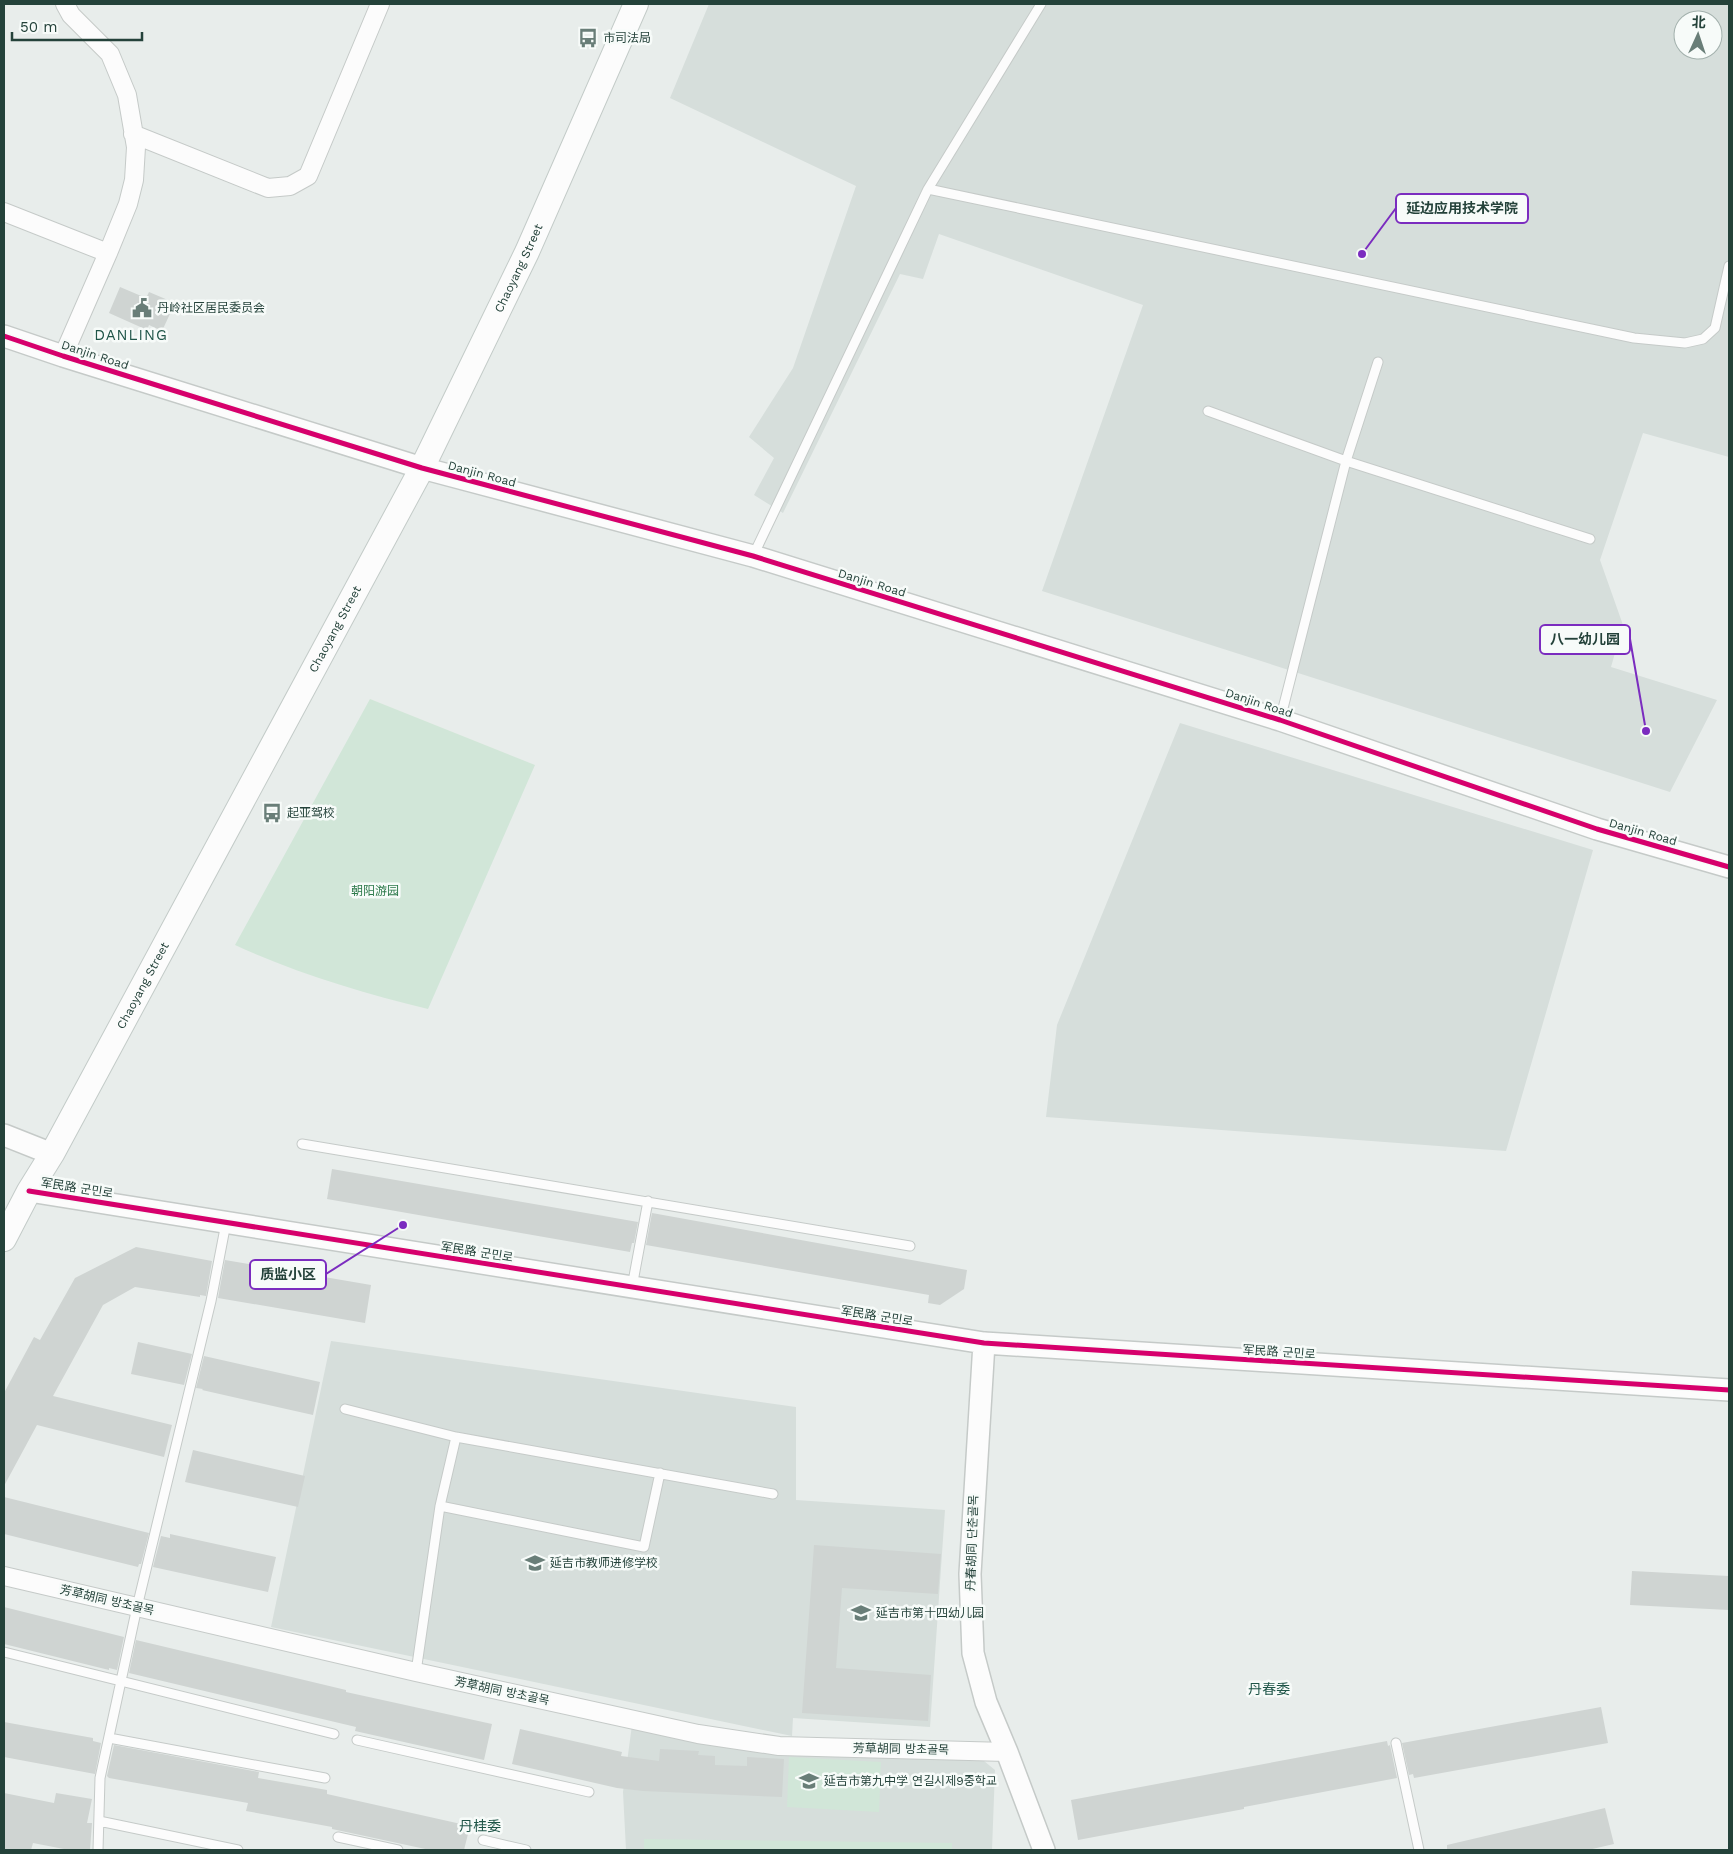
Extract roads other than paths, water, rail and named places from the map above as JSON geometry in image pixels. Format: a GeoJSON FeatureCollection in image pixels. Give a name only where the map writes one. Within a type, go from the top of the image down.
{"type":"FeatureCollection","features":[{"type":"Feature","properties":{"kind":"main road","name":"Chaoyang Street"},"geometry":{"type":"LineString","coordinates":[[4,1239],[29,1191],[52,1154],[422,468],[527,252],[636,4]]}},
{"type":"Feature","properties":{"kind":"street"},"geometry":{"type":"LineString","coordinates":[[63,356],[128,204],[134,180],[136,147],[127,95],[110,54],[71,15],[65,4]]}},
{"type":"Feature","properties":{"kind":"street"},"geometry":{"type":"LineString","coordinates":[[133,134],[268,188],[290,186],[308,176],[380,4]]}},
{"type":"Feature","properties":{"kind":"street"},"geometry":{"type":"LineString","coordinates":[[4,212],[108,253]]}},
{"type":"Feature","properties":{"kind":"street","name":"Danjin Road"},"geometry":{"type":"LineString","coordinates":[[4,336],[422,468],[753,556],[1280,720],[1597,829],[1729,867]]}},
{"type":"Feature","properties":{"kind":"street"},"geometry":{"type":"LineString","coordinates":[[4,1135],[52,1154]]}},
{"type":"Feature","properties":{"kind":"street","name":"军民路 군민로"},"geometry":{"type":"LineString","coordinates":[[29,1191],[984,1343],[1729,1390]]}},
{"type":"Feature","properties":{"kind":"street","name":"丹春胡同 단춘골목"},"geometry":{"type":"LineString","coordinates":[[984,1343],[970,1574],[973,1653],[986,1702],[1044,1850]]}},
{"type":"Feature","properties":{"kind":"street","name":"芳草胡同 방초골목"},"geometry":{"type":"LineString","coordinates":[[4,1576],[416,1672],[698,1734],[779,1746],[1007,1752]]}},
{"type":"Feature","properties":{"kind":"lane"},"geometry":{"type":"LineString","coordinates":[[753,556],[928,189],[1041,4]]}},
{"type":"Feature","properties":{"kind":"lane"},"geometry":{"type":"LineString","coordinates":[[928,189],[1634,338],[1685,342],[1703,339],[1715,328],[1729,266]]}},
{"type":"Feature","properties":{"kind":"lane"},"geometry":{"type":"LineString","coordinates":[[1280,720],[1346,460],[1378,362]]}},
{"type":"Feature","properties":{"kind":"lane"},"geometry":{"type":"LineString","coordinates":[[1208,411],[1346,460],[1590,539]]}},
{"type":"Feature","properties":{"kind":"lane"},"geometry":{"type":"LineString","coordinates":[[302,1144],[910,1246]]}},
{"type":"Feature","properties":{"kind":"lane"},"geometry":{"type":"LineString","coordinates":[[632,1287],[648,1201]]}},
{"type":"Feature","properties":{"kind":"lane"},"geometry":{"type":"LineString","coordinates":[[98,1850],[100,1778],[108,1738],[137,1607],[211,1301],[226,1222]]}},
{"type":"Feature","properties":{"kind":"lane"},"geometry":{"type":"LineString","coordinates":[[345,1408],[456,1436],[773,1494]]}},
{"type":"Feature","properties":{"kind":"lane"},"geometry":{"type":"LineString","coordinates":[[416,1672],[440,1506],[456,1436]]}},
{"type":"Feature","properties":{"kind":"lane"},"geometry":{"type":"LineString","coordinates":[[440,1506],[644,1547],[660,1474]]}},
{"type":"Feature","properties":{"kind":"lane"},"geometry":{"type":"LineString","coordinates":[[4,1652],[334,1734]]}},
{"type":"Feature","properties":{"kind":"lane"},"geometry":{"type":"LineString","coordinates":[[108,1738],[325,1778]]}},
{"type":"Feature","properties":{"kind":"lane"},"geometry":{"type":"LineString","coordinates":[[356,1740],[589,1792]]}},
{"type":"Feature","properties":{"kind":"lane"},"geometry":{"type":"LineString","coordinates":[[1396,1743],[1419,1850]]}},
{"type":"Feature","properties":{"kind":"lane"},"geometry":{"type":"LineString","coordinates":[[99,1821],[238,1850]]}},
{"type":"Feature","properties":{"kind":"lane"},"geometry":{"type":"LineString","coordinates":[[338,1837],[398,1850]]}},
{"type":"Feature","properties":{"kind":"lane"},"geometry":{"type":"LineString","coordinates":[[483,1840],[526,1850]]}},
{"type":"Feature","properties":{"kind":"place","name":"市司法局"},"geometry":{"type":"Point","coordinates":[588,38]}},
{"type":"Feature","properties":{"kind":"place","name":"延边应用技术学院"},"geometry":{"type":"Point","coordinates":[1362,254]}},
{"type":"Feature","properties":{"kind":"place","name":"丹岭社区居民委员会"},"geometry":{"type":"Point","coordinates":[142,308]}},
{"type":"Feature","properties":{"kind":"place","name":"八一幼儿园"},"geometry":{"type":"Point","coordinates":[1646,731]}},
{"type":"Feature","properties":{"kind":"place","name":"起亚驾校"},"geometry":{"type":"Point","coordinates":[272,813]}},
{"type":"Feature","properties":{"kind":"place","name":"质监小区"},"geometry":{"type":"Point","coordinates":[403,1225]}},
{"type":"Feature","properties":{"kind":"place","name":"延吉市教师进修学校"},"geometry":{"type":"Point","coordinates":[535,1563]}},
{"type":"Feature","properties":{"kind":"place","name":"延吉市第十四幼儿园"},"geometry":{"type":"Point","coordinates":[861,1613]}},
{"type":"Feature","properties":{"kind":"place","name":"延吉市第九中学 연길시제9중학교"},"geometry":{"type":"Point","coordinates":[809,1781]}},
{"type":"Feature","properties":{"kind":"district","name":"DANLING"},"geometry":{"type":"Point","coordinates":[131,335]}},
{"type":"Feature","properties":{"kind":"district","name":"丹春委"},"geometry":{"type":"Point","coordinates":[1269,1689]}},
{"type":"Feature","properties":{"kind":"district","name":"丹桂委"},"geometry":{"type":"Point","coordinates":[480,1826]}},
{"type":"Feature","properties":{"kind":"park label","name":"朝阳游园"},"geometry":{"type":"Point","coordinates":[375,891]}}]}
